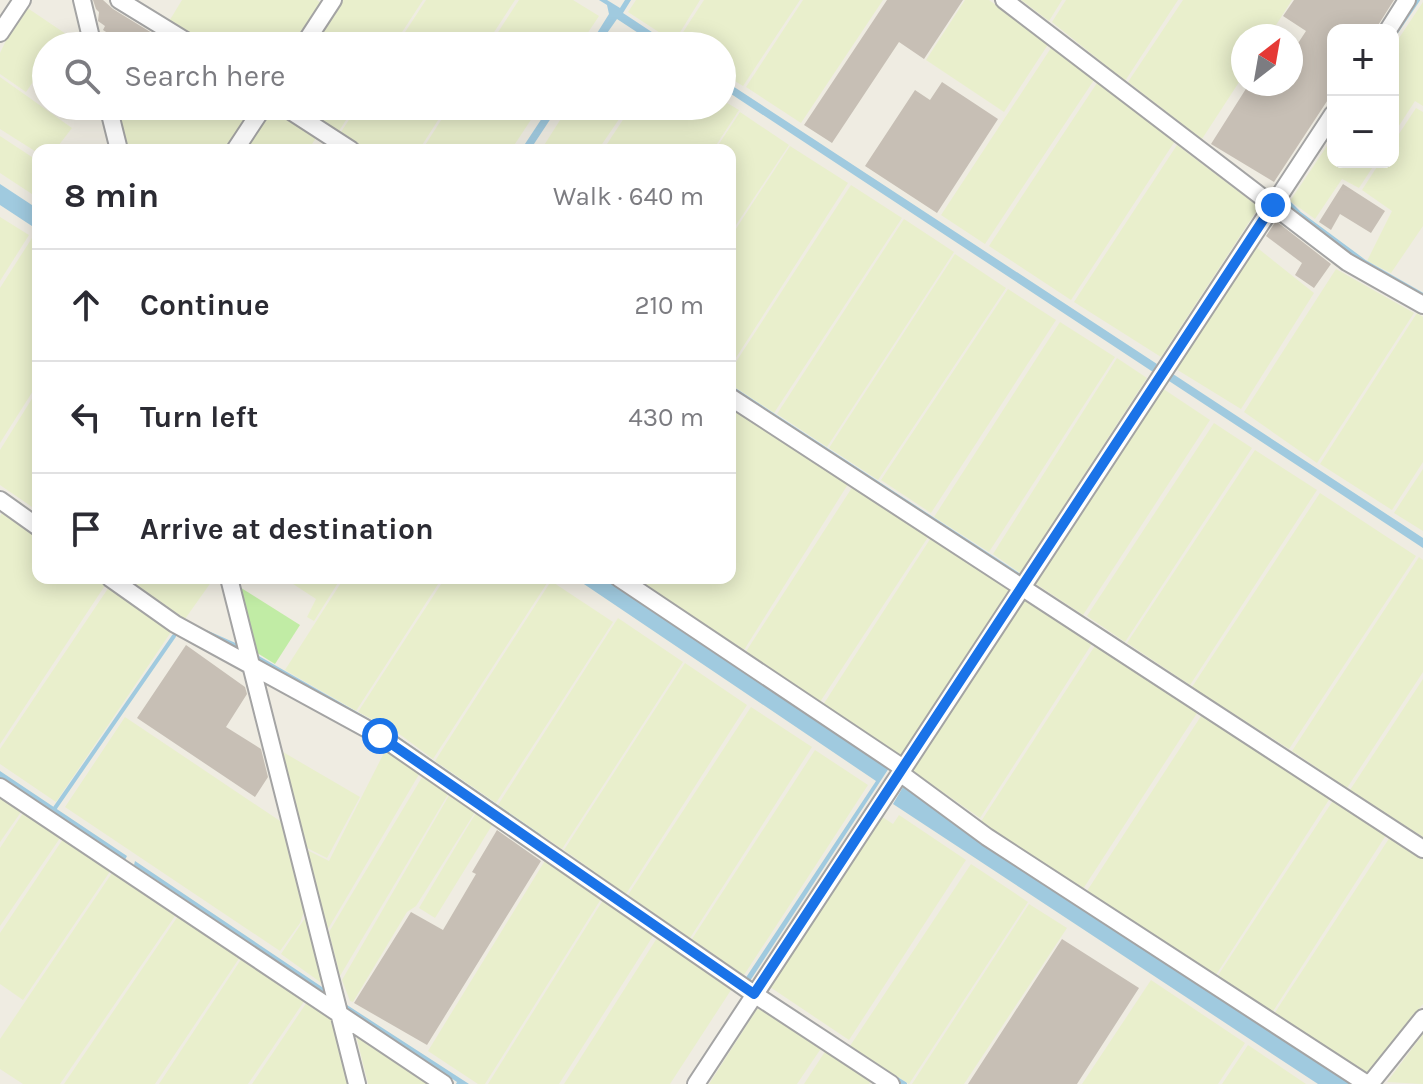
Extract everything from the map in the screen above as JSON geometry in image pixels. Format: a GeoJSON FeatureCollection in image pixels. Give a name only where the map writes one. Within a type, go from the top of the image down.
{"type":"FeatureCollection","features":[{"type":"Feature","properties":{"kind":"street"},"geometry":{"type":"LineString","coordinates":[[0,33],[22,0]]}},
{"type":"Feature","properties":{"kind":"street"},"geometry":{"type":"LineString","coordinates":[[82,0],[90,32]]}},
{"type":"Feature","properties":{"kind":"street"},"geometry":{"type":"LineString","coordinates":[[119,0],[171,32]]}},
{"type":"Feature","properties":{"kind":"street"},"geometry":{"type":"LineString","coordinates":[[312,32],[333,0]]}},
{"type":"Feature","properties":{"kind":"street"},"geometry":{"type":"LineString","coordinates":[[1004,0],[1347,262],[1423,305]]}},
{"type":"Feature","properties":{"kind":"street"},"geometry":{"type":"LineString","coordinates":[[1392,24],[1407,0]]}},
{"type":"Feature","properties":{"kind":"street"},"geometry":{"type":"LineString","coordinates":[[112,120],[118,144]]}},
{"type":"Feature","properties":{"kind":"street"},"geometry":{"type":"LineString","coordinates":[[239,144],[255,120]]}},
{"type":"Feature","properties":{"kind":"street"},"geometry":{"type":"LineString","coordinates":[[305,120],[342,144]]}},
{"type":"Feature","properties":{"kind":"street"},"geometry":{"type":"LineString","coordinates":[[696,1084],[1327,123]]}},
{"type":"Feature","properties":{"kind":"street"},"geometry":{"type":"LineString","coordinates":[[736,401],[1423,849]]}},
{"type":"Feature","properties":{"kind":"street"},"geometry":{"type":"LineString","coordinates":[[0,500],[32,523]]}},
{"type":"Feature","properties":{"kind":"street"},"geometry":{"type":"LineString","coordinates":[[118,584],[175,624],[380,736],[754,994],[891,1084]]}},
{"type":"Feature","properties":{"kind":"street"},"geometry":{"type":"LineString","coordinates":[[231,584],[357,1084]]}},
{"type":"Feature","properties":{"kind":"street"},"geometry":{"type":"LineString","coordinates":[[628,584],[987,837],[1369,1084],[1423,1018]]}},
{"type":"Feature","properties":{"kind":"street"},"geometry":{"type":"LineString","coordinates":[[0,787],[444,1084]]}},
{"type":"Feature","properties":{"kind":"green space"},"geometry":{"type":"Polygon","coordinates":[[[182,0],[317,0],[321,3],[303,32],[182,32],[168,23],[182,0]]]}},
{"type":"Feature","properties":{"kind":"green space"},"geometry":{"type":"Polygon","coordinates":[[[341,0],[423,0],[402,32],[320,32],[341,0]]]}},
{"type":"Feature","properties":{"kind":"green space"},"geometry":{"type":"Polygon","coordinates":[[[426,0],[515,0],[494,32],[405,32],[426,0]]]}},
{"type":"Feature","properties":{"kind":"green space"},"geometry":{"type":"Polygon","coordinates":[[[519,0],[573,0],[599,16],[588,32],[498,32],[519,0]]]}},
{"type":"Feature","properties":{"kind":"green space"},"geometry":{"type":"Polygon","coordinates":[[[636,0],[700,0],[680,32],[659,32],[628,12],[636,0]]]}},
{"type":"Feature","properties":{"kind":"green space"},"geometry":{"type":"Polygon","coordinates":[[[704,0],[800,0],[743,86],[736,82],[736,32],[683,32],[704,0]]]}},
{"type":"Feature","properties":{"kind":"green space"},"geometry":{"type":"Polygon","coordinates":[[[803,0],[883,0],[801,123],[746,87],[803,0]]]}},
{"type":"Feature","properties":{"kind":"green space"},"geometry":{"type":"Polygon","coordinates":[[[965,0],[989,0],[1049,43],[1004,112],[926,60],[965,0]]]}},
{"type":"Feature","properties":{"kind":"green space"},"geometry":{"type":"Polygon","coordinates":[[[1021,0],[1062,0],[1049,21],[1021,0]]]}},
{"type":"Feature","properties":{"kind":"green space"},"geometry":{"type":"Polygon","coordinates":[[[1066,0],[1178,0],[1125,81],[1052,22],[1066,0]]]}},
{"type":"Feature","properties":{"kind":"green space"},"geometry":{"type":"Polygon","coordinates":[[[1183,0],[1292,0],[1277,24],[1231,24],[1231,94],[1202,139],[1128,82],[1183,0]]]}},
{"type":"Feature","properties":{"kind":"green space"},"geometry":{"type":"Polygon","coordinates":[[[1423,2],[1423,106],[1415,101],[1399,126],[1399,96],[1399,38],[1423,2]]]}},
{"type":"Feature","properties":{"kind":"green space"},"geometry":{"type":"Polygon","coordinates":[[[23,5],[63,32],[32,32],[32,83],[26,92],[0,74],[0,53],[23,5]]]}},
{"type":"Feature","properties":{"kind":"green space"},"geometry":{"type":"Polygon","coordinates":[[[1051,48],[1094,80],[985,244],[941,215],[1051,48]]]}},
{"type":"Feature","properties":{"kind":"green space"},"geometry":{"type":"Polygon","coordinates":[[[0,77],[32,100],[32,120],[61,120],[72,128],[60,144],[32,144],[32,149],[0,129],[0,77]]]}},
{"type":"Feature","properties":{"kind":"green space"},"geometry":{"type":"Polygon","coordinates":[[[1097,83],[1175,141],[1071,300],[989,246],[1097,83]]]}},
{"type":"Feature","properties":{"kind":"green space"},"geometry":{"type":"Polygon","coordinates":[[[1416,108],[1423,112],[1423,226],[1391,273],[1367,261],[1392,211],[1362,190],[1376,168],[1399,168],[1399,134],[1416,108]]]}},
{"type":"Feature","properties":{"kind":"green space"},"geometry":{"type":"Polygon","coordinates":[[[740,112],[789,145],[736,225],[736,144],[719,144],[740,112]]]}},
{"type":"Feature","properties":{"kind":"green space"},"geometry":{"type":"Polygon","coordinates":[[[117,120],[247,120],[231,144],[124,144],[117,120]]]}},
{"type":"Feature","properties":{"kind":"green space"},"geometry":{"type":"Polygon","coordinates":[[[262,120],[294,120],[318,135],[312,144],[246,144],[262,120]]]}},
{"type":"Feature","properties":{"kind":"green space"},"geometry":{"type":"Polygon","coordinates":[[[316,120],[346,120],[337,134],[316,120]]]}},
{"type":"Feature","properties":{"kind":"green space"},"geometry":{"type":"Polygon","coordinates":[[[349,120],[438,120],[423,144],[353,144],[339,135],[349,120]]]}},
{"type":"Feature","properties":{"kind":"green space"},"geometry":{"type":"Polygon","coordinates":[[[441,120],[531,120],[515,144],[426,144],[441,120]]]}},
{"type":"Feature","properties":{"kind":"green space"},"geometry":{"type":"Polygon","coordinates":[[[560,120],[618,120],[602,144],[545,144],[560,120]]]}},
{"type":"Feature","properties":{"kind":"green space"},"geometry":{"type":"Polygon","coordinates":[[[623,120],[732,120],[717,144],[607,144],[623,120]]]}},
{"type":"Feature","properties":{"kind":"green space"},"geometry":{"type":"Polygon","coordinates":[[[0,136],[32,157],[32,194],[0,173],[0,136]]]}},
{"type":"Feature","properties":{"kind":"green space"},"geometry":{"type":"Polygon","coordinates":[[[1177,145],[1259,207],[1161,357],[1074,302],[1177,145]]]}},
{"type":"Feature","properties":{"kind":"green space"},"geometry":{"type":"Polygon","coordinates":[[[790,146],[848,183],[736,358],[736,229],[790,146]]]}},
{"type":"Feature","properties":{"kind":"green space"},"geometry":{"type":"Polygon","coordinates":[[[1327,146],[1327,168],[1372,168],[1359,188],[1342,179],[1315,219],[1290,201],[1327,146]]]}},
{"type":"Feature","properties":{"kind":"green space"},"geometry":{"type":"Polygon","coordinates":[[[851,185],[902,218],[774,413],[736,388],[736,362],[851,185]]]}},
{"type":"Feature","properties":{"kind":"green space"},"geometry":{"type":"Polygon","coordinates":[[[0,217],[29,235],[0,281],[0,217]]]}},
{"type":"Feature","properties":{"kind":"green space"},"geometry":{"type":"Polygon","coordinates":[[[904,219],[954,252],[827,447],[777,414],[904,219]]]}},
{"type":"Feature","properties":{"kind":"green space"},"geometry":{"type":"Polygon","coordinates":[[[32,238],[32,392],[0,443],[0,288],[32,238]]]}},
{"type":"Feature","properties":{"kind":"green space"},"geometry":{"type":"Polygon","coordinates":[[[1255,246],[1314,293],[1241,409],[1176,369],[1255,246]]]}},
{"type":"Feature","properties":{"kind":"green space"},"geometry":{"type":"Polygon","coordinates":[[[955,254],[1006,288],[878,480],[829,448],[955,254]]]}},
{"type":"Feature","properties":{"kind":"green space"},"geometry":{"type":"Polygon","coordinates":[[[1336,269],[1414,313],[1317,463],[1244,412],[1336,269]]]}},
{"type":"Feature","properties":{"kind":"green space"},"geometry":{"type":"Polygon","coordinates":[[[1008,289],[1056,320],[931,513],[881,480],[1008,289]]]}},
{"type":"Feature","properties":{"kind":"green space"},"geometry":{"type":"Polygon","coordinates":[[[1417,313],[1423,317],[1423,462],[1392,510],[1320,464],[1417,313]]]}},
{"type":"Feature","properties":{"kind":"green space"},"geometry":{"type":"Polygon","coordinates":[[[1060,322],[1115,357],[989,552],[934,517],[1060,322]]]}},
{"type":"Feature","properties":{"kind":"green space"},"geometry":{"type":"Polygon","coordinates":[[[1117,358],[1147,378],[1020,573],[993,554],[1117,358]]]}},
{"type":"Feature","properties":{"kind":"green space"},"geometry":{"type":"Polygon","coordinates":[[[1162,388],[1210,420],[1083,615],[1036,584],[1162,388]]]}},
{"type":"Feature","properties":{"kind":"green space"},"geometry":{"type":"Polygon","coordinates":[[[32,399],[32,507],[0,485],[0,450],[32,399]]]}},
{"type":"Feature","properties":{"kind":"green space"},"geometry":{"type":"Polygon","coordinates":[[[736,406],[850,481],[744,650],[643,584],[736,584],[736,406]]]}},
{"type":"Feature","properties":{"kind":"green space"},"geometry":{"type":"Polygon","coordinates":[[[1214,423],[1252,448],[1125,642],[1087,616],[1214,423]]]}},
{"type":"Feature","properties":{"kind":"green space"},"geometry":{"type":"Polygon","coordinates":[[[1255,450],[1317,490],[1190,685],[1127,643],[1255,450]]]}},
{"type":"Feature","properties":{"kind":"green space"},"geometry":{"type":"Polygon","coordinates":[[[1423,469],[1423,531],[1394,513],[1423,469]]]}},
{"type":"Feature","properties":{"kind":"green space"},"geometry":{"type":"Polygon","coordinates":[[[855,483],[932,531],[820,702],[745,653],[855,483]]]}},
{"type":"Feature","properties":{"kind":"green space"},"geometry":{"type":"Polygon","coordinates":[[[1320,493],[1416,556],[1289,749],[1192,687],[1320,493]]]}},
{"type":"Feature","properties":{"kind":"green space"},"geometry":{"type":"Polygon","coordinates":[[[2,513],[32,533],[32,584],[106,584],[0,744],[2,513]]]}},
{"type":"Feature","properties":{"kind":"green space"},"geometry":{"type":"Polygon","coordinates":[[[934,533],[1012,585],[900,756],[823,705],[934,533]]]}},
{"type":"Feature","properties":{"kind":"green space"},"geometry":{"type":"Polygon","coordinates":[[[1419,557],[1423,560],[1423,672],[1347,788],[1292,751],[1419,557]]]}},
{"type":"Feature","properties":{"kind":"green space"},"geometry":{"type":"Polygon","coordinates":[[[135,584],[210,584],[185,619],[135,584]]]}},
{"type":"Feature","properties":{"kind":"green space"},"geometry":{"type":"Polygon","coordinates":[[[293,584],[337,584],[314,621],[307,617],[316,599],[293,584]]]}},
{"type":"Feature","properties":{"kind":"green space"},"geometry":{"type":"Polygon","coordinates":[[[340,584],[438,584],[356,711],[285,670],[340,584]]]}},
{"type":"Feature","properties":{"kind":"green space"},"geometry":{"type":"Polygon","coordinates":[[[441,584],[546,584],[433,759],[398,733],[358,712],[441,584]]]}},
{"type":"Feature","properties":{"kind":"green space"},"geometry":{"type":"Polygon","coordinates":[[[549,584],[556,584],[613,622],[496,803],[435,761],[549,584]]]}},
{"type":"Feature","properties":{"kind":"green space"},"geometry":{"type":"Polygon","coordinates":[[[238,586],[300,625],[275,664],[254,651],[238,586]]]}},
{"type":"Feature","properties":{"kind":"green space"},"geometry":{"type":"Polygon","coordinates":[[[109,587],[171,632],[56,802],[0,764],[0,749],[109,587]]]}},
{"type":"Feature","properties":{"kind":"green space"},"geometry":{"type":"Polygon","coordinates":[[[1026,593],[1095,639],[980,818],[911,770],[1026,593]]]}},
{"type":"Feature","properties":{"kind":"green space"},"geometry":{"type":"Polygon","coordinates":[[[618,618],[683,662],[562,849],[498,805],[618,618]]]}},
{"type":"Feature","properties":{"kind":"green space"},"geometry":{"type":"Polygon","coordinates":[[[1098,641],[1201,707],[1083,889],[980,823],[1098,641]]]}},
{"type":"Feature","properties":{"kind":"green space"},"geometry":{"type":"Polygon","coordinates":[[[685,663],[747,705],[626,894],[564,850],[685,663]]]}},
{"type":"Feature","properties":{"kind":"green space"},"geometry":{"type":"Polygon","coordinates":[[[1423,679],[1423,837],[1350,790],[1423,679]]]}},
{"type":"Feature","properties":{"kind":"green space"},"geometry":{"type":"Polygon","coordinates":[[[751,707],[812,747],[690,938],[628,895],[751,707]]]}},
{"type":"Feature","properties":{"kind":"green space"},"geometry":{"type":"Polygon","coordinates":[[[1205,710],[1332,795],[1214,978],[1085,894],[1205,710]]]}},
{"type":"Feature","properties":{"kind":"green space"},"geometry":{"type":"Polygon","coordinates":[[[125,717],[283,823],[306,906],[300,923],[280,951],[65,807],[125,717]]]}},
{"type":"Feature","properties":{"kind":"green space"},"geometry":{"type":"Polygon","coordinates":[[[386,749],[421,771],[328,929],[305,849],[329,861],[386,749]]]}},
{"type":"Feature","properties":{"kind":"green space"},"geometry":{"type":"Polygon","coordinates":[[[815,750],[868,785],[744,975],[692,939],[815,750]]]}},
{"type":"Feature","properties":{"kind":"green space"},"geometry":{"type":"Polygon","coordinates":[[[283,752],[360,797],[327,858],[305,847],[283,752]]]}},
{"type":"Feature","properties":{"kind":"green space"},"geometry":{"type":"Polygon","coordinates":[[[424,774],[450,791],[340,976],[329,932],[424,774]]]}},
{"type":"Feature","properties":{"kind":"green space"},"geometry":{"type":"Polygon","coordinates":[[[451,792],[477,809],[416,906],[407,912],[353,1002],[350,1001],[342,980],[451,792]]]}},
{"type":"Feature","properties":{"kind":"green space"},"geometry":{"type":"Polygon","coordinates":[[[1336,796],[1388,832],[1270,1016],[1215,980],[1336,796]]]}},
{"type":"Feature","properties":{"kind":"green space"},"geometry":{"type":"Polygon","coordinates":[[[0,798],[21,812],[0,842],[0,798]]]}},
{"type":"Feature","properties":{"kind":"green space"},"geometry":{"type":"Polygon","coordinates":[[[477,811],[494,822],[435,918],[419,908],[477,811]]]}},
{"type":"Feature","properties":{"kind":"green space"},"geometry":{"type":"Polygon","coordinates":[[[23,813],[60,838],[0,926],[0,848],[23,813]]]}},
{"type":"Feature","properties":{"kind":"green space"},"geometry":{"type":"Polygon","coordinates":[[[899,815],[966,860],[849,1040],[770,987],[881,816],[893,824],[899,815]]]}},
{"type":"Feature","properties":{"kind":"green space"},"geometry":{"type":"Polygon","coordinates":[[[1392,834],[1423,854],[1423,1004],[1366,1076],[1272,1017],[1392,834]]]}},
{"type":"Feature","properties":{"kind":"green space"},"geometry":{"type":"Polygon","coordinates":[[[63,839],[111,870],[23,1000],[0,984],[0,933],[63,839]]]}},
{"type":"Feature","properties":{"kind":"green space"},"geometry":{"type":"Polygon","coordinates":[[[546,859],[601,899],[485,1084],[478,1084],[428,1051],[546,859]]]}},
{"type":"Feature","properties":{"kind":"green space"},"geometry":{"type":"Polygon","coordinates":[[[971,864],[1028,902],[909,1084],[850,1046],[971,864]]]}},
{"type":"Feature","properties":{"kind":"green space"},"geometry":{"type":"Polygon","coordinates":[[[112,873],[175,916],[60,1084],[23,1084],[0,1069],[0,1039],[112,873]]]}},
{"type":"Feature","properties":{"kind":"green space"},"geometry":{"type":"Polygon","coordinates":[[[603,900],[653,936],[559,1084],[488,1084],[603,900]]]}},
{"type":"Feature","properties":{"kind":"green space"},"geometry":{"type":"Polygon","coordinates":[[[1029,904],[1067,928],[964,1084],[912,1084],[1029,904]]]}},
{"type":"Feature","properties":{"kind":"green space"},"geometry":{"type":"Polygon","coordinates":[[[178,916],[240,957],[155,1084],[64,1084],[178,916]]]}},
{"type":"Feature","properties":{"kind":"green space"},"geometry":{"type":"Polygon","coordinates":[[[305,918],[327,987],[281,954],[305,918]]]}},
{"type":"Feature","properties":{"kind":"green space"},"geometry":{"type":"Polygon","coordinates":[[[657,938],[731,990],[670,1084],[564,1084],[657,938]]]}},
{"type":"Feature","properties":{"kind":"green space"},"geometry":{"type":"Polygon","coordinates":[[[242,958],[305,1000],[248,1084],[159,1084],[242,958]]]}},
{"type":"Feature","properties":{"kind":"green space"},"geometry":{"type":"Polygon","coordinates":[[[1151,980],[1245,1043],[1218,1084],[1082,1084],[1151,980]]]}},
{"type":"Feature","properties":{"kind":"green space"},"geometry":{"type":"Polygon","coordinates":[[[307,1002],[336,1022],[350,1084],[252,1084],[307,1002]]]}},
{"type":"Feature","properties":{"kind":"green space"},"geometry":{"type":"Polygon","coordinates":[[[757,1009],[764,1010],[822,1047],[797,1084],[709,1084],[757,1009]]]}},
{"type":"Feature","properties":{"kind":"green space"},"geometry":{"type":"Polygon","coordinates":[[[1423,1034],[1423,1084],[1387,1082],[1423,1034]]]}},
{"type":"Feature","properties":{"kind":"green space"},"geometry":{"type":"Polygon","coordinates":[[[356,1035],[427,1084],[368,1084],[356,1035]]]}},
{"type":"Feature","properties":{"kind":"green space"},"geometry":{"type":"Polygon","coordinates":[[[1248,1045],[1306,1084],[1222,1084],[1248,1045]]]}},
{"type":"Feature","properties":{"kind":"green space"},"geometry":{"type":"Polygon","coordinates":[[[826,1050],[872,1080],[869,1084],[804,1084],[826,1050]]]}},
{"type":"Feature","properties":{"kind":"water"},"geometry":{"type":"Polygon","coordinates":[[[599,0],[607,0],[620,8],[625,0],[631,0],[623,13],[652,32],[637,32],[617,19],[608,32],[598,32],[609,14],[607,5],[599,0]]]}},
{"type":"Feature","properties":{"kind":"water"},"geometry":{"type":"Polygon","coordinates":[[[736,88],[1157,364],[1153,372],[736,97],[736,88]]]}},
{"type":"Feature","properties":{"kind":"water"},"geometry":{"type":"Polygon","coordinates":[[[541,120],[550,120],[534,144],[525,144],[541,120]]]}},
{"type":"Feature","properties":{"kind":"water"},"geometry":{"type":"Polygon","coordinates":[[[0,184],[32,205],[32,226],[0,205],[0,184]]]}},
{"type":"Feature","properties":{"kind":"water"},"geometry":{"type":"Polygon","coordinates":[[[1173,374],[1423,538],[1423,548],[1169,381],[1173,374]]]}},
{"type":"Feature","properties":{"kind":"water"},"geometry":{"type":"Polygon","coordinates":[[[584,584],[612,584],[889,768],[748,984],[745,979],[876,781],[584,584]]]}},
{"type":"Feature","properties":{"kind":"water"},"geometry":{"type":"Polygon","coordinates":[[[0,771],[127,856],[125,860],[0,777],[0,771]]]}},
{"type":"Feature","properties":{"kind":"water"},"geometry":{"type":"Polygon","coordinates":[[[903,787],[1358,1084],[1318,1084],[893,804],[903,787]]]}},
{"type":"Feature","properties":{"kind":"water"},"geometry":{"type":"Polygon","coordinates":[[[135,861],[328,991],[324,993],[134,865],[135,861]]]}},
{"type":"Feature","properties":{"kind":"water"},"geometry":{"type":"Polygon","coordinates":[[[347,1005],[469,1084],[456,1084],[345,1008],[347,1005]]]}},
{"type":"Feature","properties":{"kind":"building"},"geometry":{"type":"Polygon","coordinates":[[[93,0],[103,0],[150,32],[106,32],[103,30],[105,26],[98,21],[99,12],[93,0]]]}},
{"type":"Feature","properties":{"kind":"building"},"geometry":{"type":"Polygon","coordinates":[[[887,0],[963,0],[924,59],[899,42],[832,143],[804,125],[887,0]]]}},
{"type":"Feature","properties":{"kind":"building"},"geometry":{"type":"Polygon","coordinates":[[[1294,0],[1394,0],[1379,24],[1327,24],[1327,101],[1274,182],[1211,144],[1241,96],[1303,96],[1303,36],[1306,31],[1303,24],[1295,24],[1283,16],[1294,0]]]}},
{"type":"Feature","properties":{"kind":"building"},"geometry":{"type":"Polygon","coordinates":[[[942,82],[998,119],[937,213],[865,166],[915,90],[930,100],[942,82]]]}},
{"type":"Feature","properties":{"kind":"building"},"geometry":{"type":"Polygon","coordinates":[[[1343,184],[1385,211],[1371,233],[1340,214],[1331,230],[1319,222],[1343,184]]]}},
{"type":"Feature","properties":{"kind":"building"},"geometry":{"type":"Polygon","coordinates":[[[1276,221],[1331,264],[1314,288],[1295,275],[1302,263],[1266,236],[1276,221]]]}},
{"type":"Feature","properties":{"kind":"building"},"geometry":{"type":"Polygon","coordinates":[[[186,645],[245,687],[247,694],[226,727],[261,749],[268,777],[255,797],[137,718],[186,645]]]}},
{"type":"Feature","properties":{"kind":"building"},"geometry":{"type":"Polygon","coordinates":[[[497,830],[541,861],[427,1045],[354,1003],[411,912],[443,930],[476,874],[472,872],[497,830]]]}},
{"type":"Feature","properties":{"kind":"building"},"geometry":{"type":"Polygon","coordinates":[[[1062,939],[1139,988],[1077,1084],[968,1084],[1062,939]]]}},
{"type":"Feature","properties":{"kind":"waterway"},"geometry":{"type":"LineString","coordinates":[[1399,28],[1418,0]]}},
{"type":"Feature","properties":{"kind":"waterway"},"geometry":{"type":"LineString","coordinates":[[1285,199],[1365,262],[1423,295]]}},
{"type":"Feature","properties":{"kind":"waterway"},"geometry":{"type":"LineString","coordinates":[[736,391],[1023,578]]}},
{"type":"Feature","properties":{"kind":"waterway"},"geometry":{"type":"LineString","coordinates":[[206,632],[242,648]]}},
{"type":"Feature","properties":{"kind":"waterway"},"geometry":{"type":"LineString","coordinates":[[55,808],[174,636]]}},
{"type":"Feature","properties":{"kind":"waterway"},"geometry":{"type":"LineString","coordinates":[[253,655],[374,724]]}},
{"type":"Feature","properties":{"kind":"waterway"},"geometry":{"type":"LineString","coordinates":[[385,730],[539,836]]}},
{"type":"Feature","properties":{"kind":"waterway"},"geometry":{"type":"LineString","coordinates":[[892,1076],[905,1084]]}},
{"type":"Feature","properties":{"kind":"route"},"geometry":{"type":"LineString","coordinates":[[380,736],[754,994],[1273,205]]}}]}
